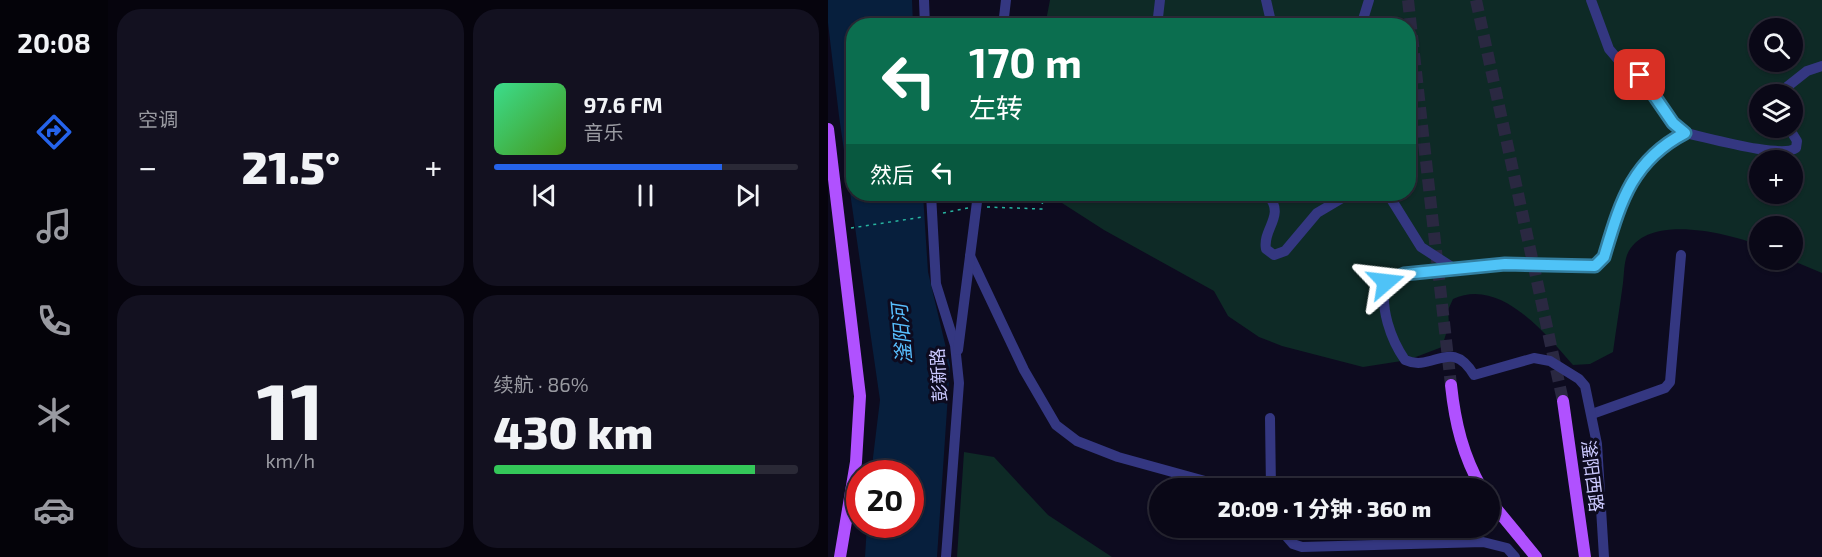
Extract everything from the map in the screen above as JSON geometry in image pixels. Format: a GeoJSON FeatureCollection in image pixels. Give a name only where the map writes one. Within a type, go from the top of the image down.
{"type":"FeatureCollection","features":[{"type":"Feature","properties":{"kind":"main road"},"geometry":{"type":"LineString","coordinates":[[828,129],[860,396],[856,462],[840,557]]}},
{"type":"Feature","properties":{"kind":"main road"},"geometry":{"type":"LineString","coordinates":[[1451,385],[1460,438],[1476,478]]}},
{"type":"Feature","properties":{"kind":"main road","name":"滏阳西路"},"geometry":{"type":"LineString","coordinates":[[1563,400],[1585,557]]}},
{"type":"Feature","properties":{"kind":"main road"},"geometry":{"type":"LineString","coordinates":[[1500,513],[1536,557]]}},
{"type":"Feature","properties":{"kind":"street"},"geometry":{"type":"LineString","coordinates":[[924,0],[925,18]]}},
{"type":"Feature","properties":{"kind":"street"},"geometry":{"type":"LineString","coordinates":[[1004,18],[1006,0]]}},
{"type":"Feature","properties":{"kind":"street"},"geometry":{"type":"LineString","coordinates":[[1158,18],[1160,0]]}},
{"type":"Feature","properties":{"kind":"street"},"geometry":{"type":"LineString","coordinates":[[1266,0],[1270,18]]}},
{"type":"Feature","properties":{"kind":"street"},"geometry":{"type":"LineString","coordinates":[[1363,18],[1369,0]]}},
{"type":"Feature","properties":{"kind":"street"},"geometry":{"type":"LineString","coordinates":[[1591,0],[1609,49],[1621,63],[1640,75],[1673,123],[1685,133],[1784,152],[1796,148],[1795,138]]}},
{"type":"Feature","properties":{"kind":"street"},"geometry":{"type":"LineString","coordinates":[[1791,84],[1807,71],[1822,66]]}},
{"type":"Feature","properties":{"kind":"street"},"geometry":{"type":"LineString","coordinates":[[1604,557],[1597,444],[1585,386],[1580,379],[1551,361],[1534,358],[1474,375],[1466,362],[1457,357],[1444,356],[1412,364],[1405,360],[1393,337],[1385,309],[1384,290],[1390,278],[1455,269],[1520,263],[1595,266],[1604,257],[1629,183],[1665,145],[1685,133]]}},
{"type":"Feature","properties":{"kind":"street","name":"彭新路"},"geometry":{"type":"LineString","coordinates":[[931,201],[936,284],[958,356],[959,383],[946,557]]}},
{"type":"Feature","properties":{"kind":"street"},"geometry":{"type":"LineString","coordinates":[[958,356],[977,201]]}},
{"type":"Feature","properties":{"kind":"street"},"geometry":{"type":"LineString","coordinates":[[1273,201],[1275,219],[1264,239],[1266,249],[1274,255],[1285,251],[1317,213],[1337,201]]}},
{"type":"Feature","properties":{"kind":"street"},"geometry":{"type":"LineString","coordinates":[[1392,201],[1421,247],[1455,269]]}},
{"type":"Feature","properties":{"kind":"street"},"geometry":{"type":"LineString","coordinates":[[1592,414],[1668,386],[1681,255]]}},
{"type":"Feature","properties":{"kind":"street"},"geometry":{"type":"LineString","coordinates":[[970,256],[1024,370],[1056,425],[1077,441],[1118,457],[1193,478]]}},
{"type":"Feature","properties":{"kind":"street"},"geometry":{"type":"LineString","coordinates":[[1270,418],[1271,478]]}},
{"type":"Feature","properties":{"kind":"street"},"geometry":{"type":"LineString","coordinates":[[1288,538],[1293,544],[1302,547],[1484,542],[1507,548],[1515,557]]}},
{"type":"Feature","properties":{"kind":"path"},"geometry":{"type":"LineString","coordinates":[[850,229],[977,206],[1042,209],[1043,201]]}},
{"type":"Feature","properties":{"kind":"green space"},"geometry":{"type":"Polygon","coordinates":[[[1050,0],[1822,0],[1822,273],[1803,265],[1803,216],[1749,216],[1749,241],[1727,235],[1688,229],[1651,234],[1637,242],[1627,255],[1613,352],[1590,364],[1573,365],[1535,324],[1504,302],[1488,296],[1471,294],[1453,299],[1448,310],[1449,324],[1442,347],[1408,360],[1363,367],[1282,346],[1259,337],[1228,316],[1214,291],[1104,230],[1059,201],[1416,201],[1416,18],[1047,18],[1050,0]]]}},
{"type":"Feature","properties":{"kind":"green space"},"geometry":{"type":"Polygon","coordinates":[[[964,452],[994,457],[1048,515],[1112,557],[957,557],[964,452]]]}},
{"type":"Feature","properties":{"kind":"water"},"geometry":{"type":"Polygon","coordinates":[[[828,0],[912,0],[913,18],[846,18],[846,164],[828,23],[828,0]]]}},
{"type":"Feature","properties":{"kind":"water","name":"滏阳河"},"geometry":{"type":"Polygon","coordinates":[[[851,201],[923,201],[928,272],[950,365],[937,557],[865,557],[866,538],[924,538],[924,460],[873,460],[880,400],[851,201]]]}},
{"type":"Feature","properties":{"kind":"tunnel"},"geometry":{"type":"LineString","coordinates":[[1408,0],[1410,18]]}},
{"type":"Feature","properties":{"kind":"tunnel"},"geometry":{"type":"LineString","coordinates":[[1476,0],[1563,401]]}},
{"type":"Feature","properties":{"kind":"tunnel"},"geometry":{"type":"LineString","coordinates":[[1416,72],[1451,385]]}},
{"type":"Feature","properties":{"kind":"route"},"geometry":{"type":"LineString","coordinates":[[1386,282],[1390,278],[1404,274],[1505,264],[1595,266],[1604,257],[1623,195],[1629,183],[1665,145],[1685,133],[1673,123],[1640,75]]}}]}
